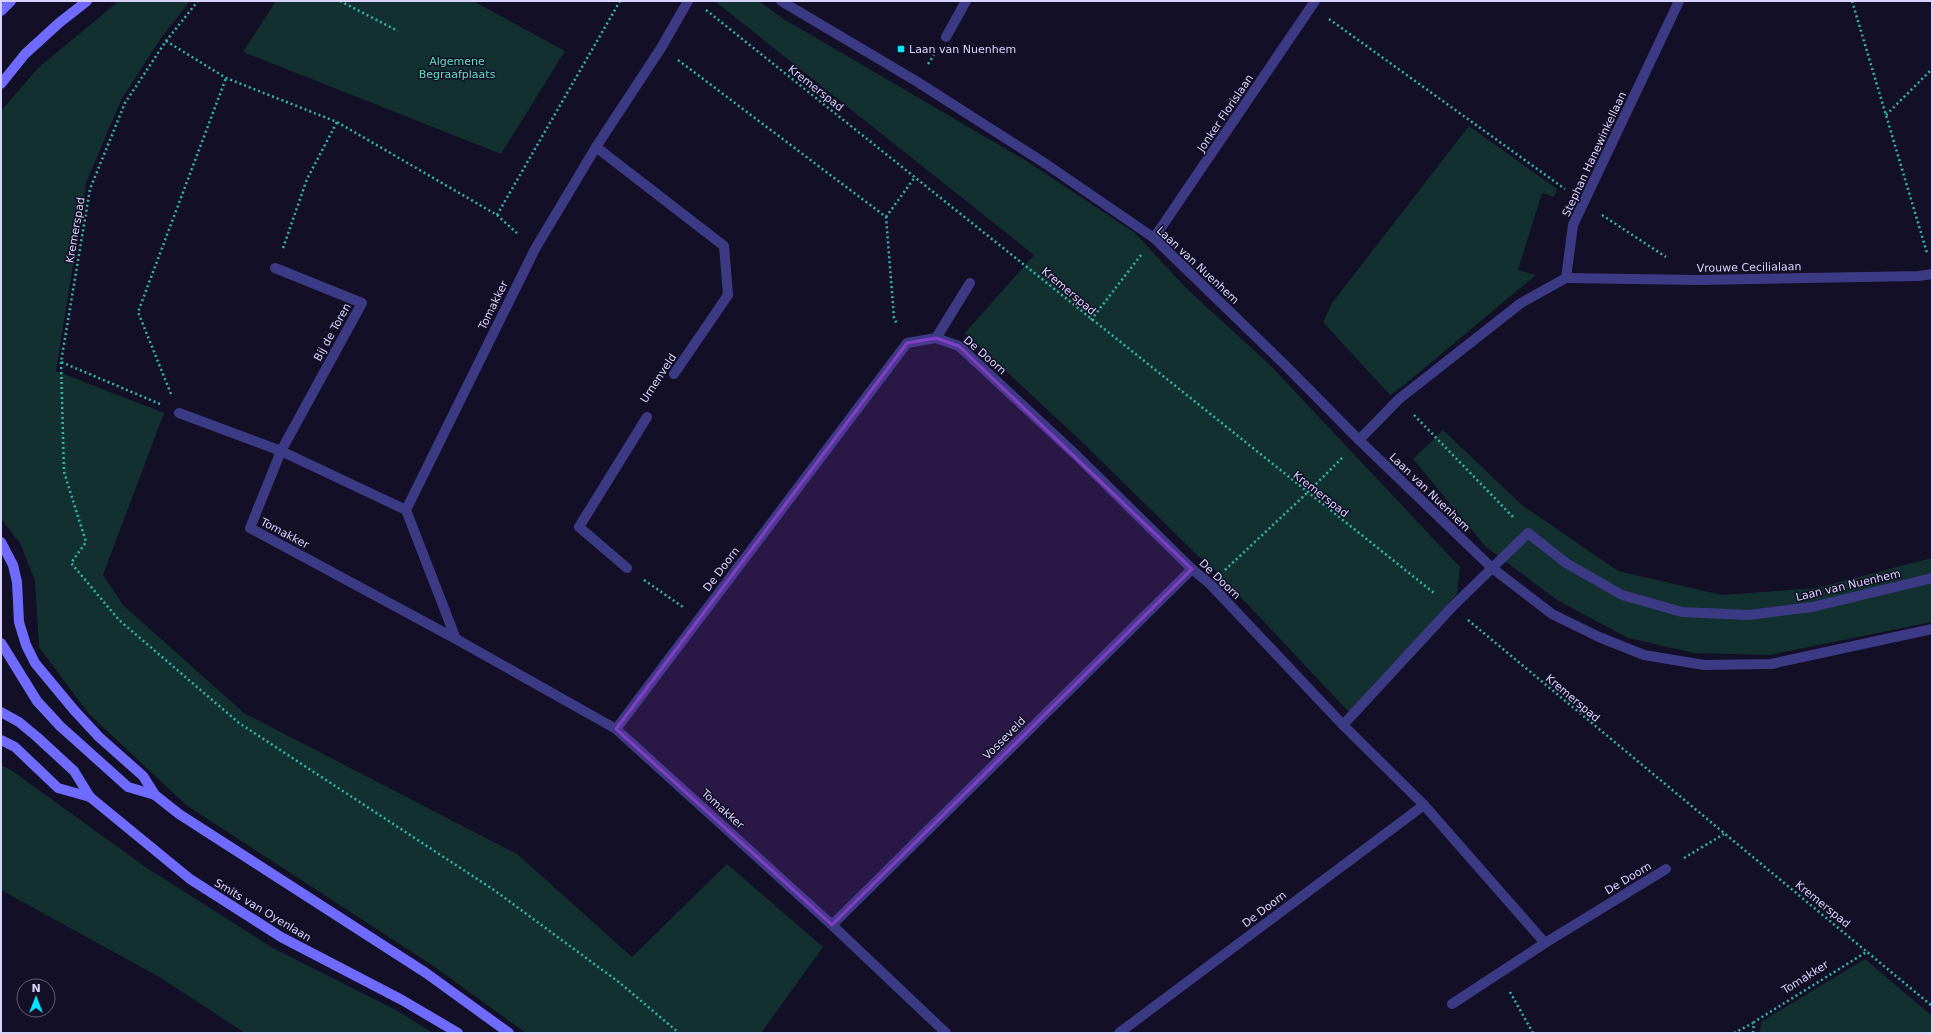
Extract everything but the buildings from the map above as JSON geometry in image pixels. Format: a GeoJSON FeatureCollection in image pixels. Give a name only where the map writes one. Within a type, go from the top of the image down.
{"type":"FeatureCollection","features":[{"type":"Feature","properties":{"kind":"main road"},"geometry":{"type":"LineString","coordinates":[[1,11],[11,1]]}},
{"type":"Feature","properties":{"kind":"main road"},"geometry":{"type":"LineString","coordinates":[[1,84],[25,54],[59,23],[88,1]]}},
{"type":"Feature","properties":{"kind":"main road"},"geometry":{"type":"LineString","coordinates":[[1,542],[13,565],[17,582],[19,622],[26,645],[52,686],[99,737],[143,776],[155,795],[179,814],[426,973],[509,1033]]}},
{"type":"Feature","properties":{"kind":"main road"},"geometry":{"type":"LineString","coordinates":[[1,643],[37,701],[60,726],[128,787],[155,795]]}},
{"type":"Feature","properties":{"kind":"main road","name":"Smits van Oyenlaan"},"geometry":{"type":"LineString","coordinates":[[1,712],[19,722],[74,771],[90,797],[190,879],[281,937],[402,1000],[458,1033]]}},
{"type":"Feature","properties":{"kind":"main road","name":"Smits van Oyenlaan"},"geometry":{"type":"LineString","coordinates":[[1,740],[15,747],[58,788],[90,797]]}},
{"type":"Feature","properties":{"kind":"street","name":"Tomakker"},"geometry":{"type":"LineString","coordinates":[[406,510],[535,249],[596,147],[661,48],[688,1]]}},
{"type":"Feature","properties":{"kind":"street","name":"Laan van Nuenhem"},"geometry":{"type":"LineString","coordinates":[[781,1],[916,81],[1046,164],[1154,238],[1284,364],[1359,440],[1492,568],[1552,614],[1644,655],[1704,665],[1771,664],[1932,630]]}},
{"type":"Feature","properties":{"kind":"street"},"geometry":{"type":"LineString","coordinates":[[946,37],[966,1]]}},
{"type":"Feature","properties":{"kind":"street","name":"Stephan Hanewinkellaan"},"geometry":{"type":"LineString","coordinates":[[1566,278],[1573,224],[1679,1]]}},
{"type":"Feature","properties":{"kind":"street","name":"Jonker Florislaan"},"geometry":{"type":"LineString","coordinates":[[1154,238],[1310,3]]}},
{"type":"Feature","properties":{"kind":"street","name":"Urnenveld"},"geometry":{"type":"LineString","coordinates":[[596,147],[724,246],[728,294],[674,374]]}},
{"type":"Feature","properties":{"kind":"street","name":"Bij de Toren"},"geometry":{"type":"LineString","coordinates":[[275,268],[362,303],[280,451]]}},
{"type":"Feature","properties":{"kind":"street","name":"Vrouwe Cecilialaan"},"geometry":{"type":"LineString","coordinates":[[1566,278],[1700,280],[1919,276],[1932,274]]}},
{"type":"Feature","properties":{"kind":"street"},"geometry":{"type":"LineString","coordinates":[[1359,440],[1399,399],[1521,303],[1566,278]]}},
{"type":"Feature","properties":{"kind":"street"},"geometry":{"type":"LineString","coordinates":[[936,338],[970,282]]}},
{"type":"Feature","properties":{"kind":"street","name":"De Doorn"},"geometry":{"type":"LineString","coordinates":[[616,730],[907,343],[936,338],[960,346],[1075,454],[1192,569],[1210,584],[1343,725],[1424,805],[1544,942]]}},
{"type":"Feature","properties":{"kind":"street"},"geometry":{"type":"LineString","coordinates":[[179,412],[280,451],[406,510],[456,639]]}},
{"type":"Feature","properties":{"kind":"street","name":"Urnenveld"},"geometry":{"type":"LineString","coordinates":[[627,568],[579,527],[647,417]]}},
{"type":"Feature","properties":{"kind":"street","name":"Tomakker"},"geometry":{"type":"LineString","coordinates":[[280,451],[250,528],[456,639],[616,730],[832,925],[946,1033]]}},
{"type":"Feature","properties":{"kind":"street","name":"Laan van Nuenhem"},"geometry":{"type":"LineString","coordinates":[[1528,533],[1566,563],[1622,595],[1682,612],[1749,615],[1812,607],[1932,578]]}},
{"type":"Feature","properties":{"kind":"street"},"geometry":{"type":"LineString","coordinates":[[1343,725],[1452,607],[1528,533]]}},
{"type":"Feature","properties":{"kind":"street","name":"Vosseveld"},"geometry":{"type":"LineString","coordinates":[[832,925],[1192,569]]}},
{"type":"Feature","properties":{"kind":"street","name":"De Doorn"},"geometry":{"type":"LineString","coordinates":[[1119,1033],[1424,805]]}},
{"type":"Feature","properties":{"kind":"street","name":"De Doorn"},"geometry":{"type":"LineString","coordinates":[[1452,1004],[1544,942],[1666,869]]}},
{"type":"Feature","properties":{"kind":"path","name":"Kremerspad"},"geometry":{"type":"LineString","coordinates":[[198,1],[166,41],[125,103],[90,188],[61,362],[64,472],[86,542],[70,563],[119,620],[239,723],[494,890],[620,983],[679,1033]]}},
{"type":"Feature","properties":{"kind":"path"},"geometry":{"type":"LineString","coordinates":[[340,1],[398,31]]}},
{"type":"Feature","properties":{"kind":"path"},"geometry":{"type":"LineString","coordinates":[[497,215],[620,1]]}},
{"type":"Feature","properties":{"kind":"path"},"geometry":{"type":"LineString","coordinates":[[1852,1],[1928,255]]}},
{"type":"Feature","properties":{"kind":"path"},"geometry":{"type":"LineString","coordinates":[[1310,3],[1583,202],[1668,258]]}},
{"type":"Feature","properties":{"kind":"path","name":"Kremerspad"},"geometry":{"type":"LineString","coordinates":[[701,6],[915,176],[1091,320],[1307,493],[1452,607],[1724,834],[1868,951],[1932,1006]]}},
{"type":"Feature","properties":{"kind":"path"},"geometry":{"type":"LineString","coordinates":[[916,81],[946,37]]}},
{"type":"Feature","properties":{"kind":"path"},"geometry":{"type":"LineString","coordinates":[[166,41],[226,78],[337,122],[497,215],[535,249]]}},
{"type":"Feature","properties":{"kind":"path"},"geometry":{"type":"LineString","coordinates":[[661,48],[886,217]]}},
{"type":"Feature","properties":{"kind":"path"},"geometry":{"type":"LineString","coordinates":[[1886,115],[1932,69]]}},
{"type":"Feature","properties":{"kind":"path"},"geometry":{"type":"LineString","coordinates":[[179,412],[138,312],[226,78]]}},
{"type":"Feature","properties":{"kind":"path"},"geometry":{"type":"LineString","coordinates":[[275,268],[307,179],[337,122]]}},
{"type":"Feature","properties":{"kind":"path"},"geometry":{"type":"LineString","coordinates":[[907,343],[894,318],[886,217],[915,176]]}},
{"type":"Feature","properties":{"kind":"path"},"geometry":{"type":"LineString","coordinates":[[1091,320],[1154,238]]}},
{"type":"Feature","properties":{"kind":"path"},"geometry":{"type":"LineString","coordinates":[[61,362],[179,412]]}},
{"type":"Feature","properties":{"kind":"path"},"geometry":{"type":"LineString","coordinates":[[1399,399],[1528,533]]}},
{"type":"Feature","properties":{"kind":"path"},"geometry":{"type":"LineString","coordinates":[[1210,584],[1307,493],[1359,440]]}},
{"type":"Feature","properties":{"kind":"path"},"geometry":{"type":"LineString","coordinates":[[627,568],[699,618]]}},
{"type":"Feature","properties":{"kind":"path","name":"De Doorn"},"geometry":{"type":"LineString","coordinates":[[1666,869],[1724,834]]}},
{"type":"Feature","properties":{"kind":"path","name":"Tomakker"},"geometry":{"type":"LineString","coordinates":[[1734,1033],[1868,951]]}},
{"type":"Feature","properties":{"kind":"path"},"geometry":{"type":"LineString","coordinates":[[1500,972],[1533,1033]]}},
{"type":"Feature","properties":{"kind":"path"},"geometry":{"type":"LineString","coordinates":[[1753,1033],[1754,1022]]}},
{"type":"Feature","properties":{"kind":"highlighted area"},"geometry":{"type":"Polygon","coordinates":[[[936,338],[959,346],[1192,569],[832,925],[616,729],[907,343],[936,338]]]}},
{"type":"Feature","properties":{"kind":"green space"},"geometry":{"type":"Polygon","coordinates":[[[119,1],[190,1],[161,38],[121,100],[86,183],[56,371],[164,413],[103,575],[123,605],[244,713],[517,854],[632,957],[727,864],[823,947],[761,1033],[526,1033],[432,965],[186,805],[88,713],[39,647],[35,581],[20,543],[1,519],[1,111],[38,68],[119,1]]]}},
{"type":"Feature","properties":{"kind":"green space","name":"Algemene Begraafplaats"},"geometry":{"type":"Polygon","coordinates":[[[276,1],[473,1],[565,51],[501,154],[243,52],[276,1]]]}},
{"type":"Feature","properties":{"kind":"green space"},"geometry":{"type":"Polygon","coordinates":[[[718,1],[759,1],[782,18],[1025,160],[1135,233],[1186,288],[1270,365],[1460,567],[1457,594],[1349,712],[1216,571],[1197,555],[1080,440],[965,333],[1034,255],[717,3],[718,1]]]}},
{"type":"Feature","properties":{"kind":"green space"},"geometry":{"type":"Polygon","coordinates":[[[1469,126],[1557,189],[1554,197],[1542,193],[1518,270],[1536,275],[1390,395],[1323,322],[1332,303],[1469,126]]]}},
{"type":"Feature","properties":{"kind":"green space"},"geometry":{"type":"Polygon","coordinates":[[[1443,430],[1522,505],[1618,571],[1722,595],[1816,588],[1932,558],[1932,622],[1770,655],[1694,653],[1628,638],[1557,600],[1486,547],[1413,459],[1443,430]]]}},
{"type":"Feature","properties":{"kind":"green space"},"geometry":{"type":"Polygon","coordinates":[[[1,765],[11,770],[144,866],[273,948],[396,1010],[433,1033],[245,1033],[161,978],[1,890],[1,765]]]}},
{"type":"Feature","properties":{"kind":"green space"},"geometry":{"type":"Polygon","coordinates":[[[1865,959],[1932,1016],[1932,1033],[1760,1033],[1761,1022],[1865,959]]]}},
{"type":"Feature","properties":{"kind":"place","name":"Laan van Nuenhem"},"geometry":{"type":"Point","coordinates":[901,49]}}]}
